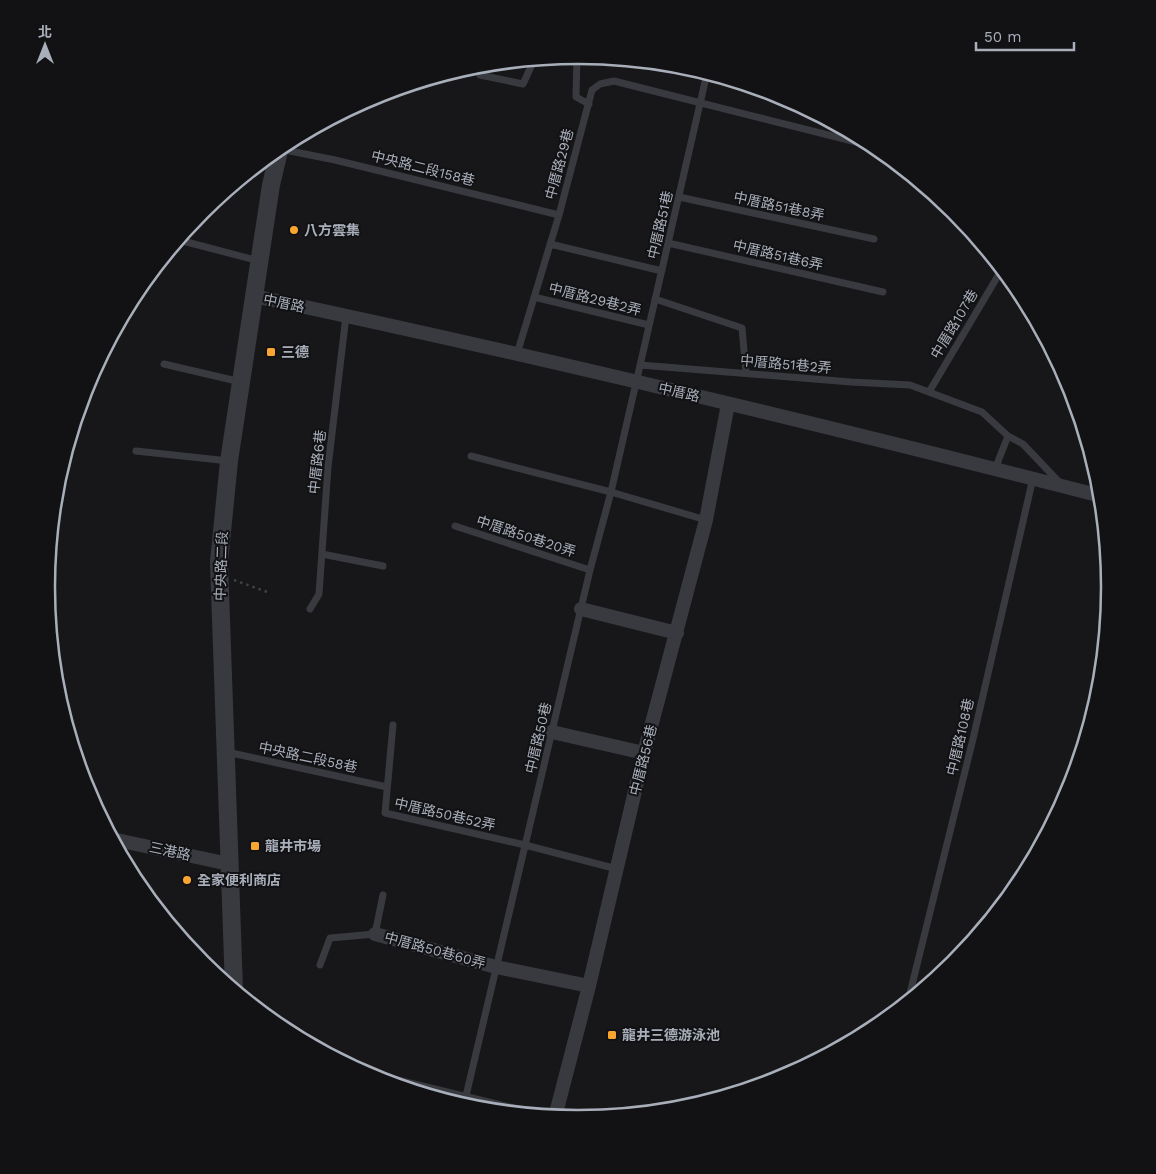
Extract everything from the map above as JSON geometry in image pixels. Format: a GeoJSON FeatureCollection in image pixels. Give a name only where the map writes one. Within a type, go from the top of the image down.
{"type":"FeatureCollection","features":[{"type":"Feature","properties":{"kind":"street","name":"中央路二段"},"geometry":{"type":"LineString","coordinates":[[234,980],[219,575],[221,536],[229,461],[271,185],[277,159]]}},
{"type":"Feature","properties":{"kind":"street","name":"中厝路"},"geometry":{"type":"LineString","coordinates":[[254,296],[636,382],[1093,494]]}},
{"type":"Feature","properties":{"kind":"street","name":"中厝路56巷"},"geometry":{"type":"LineString","coordinates":[[557,1109],[618,869],[644,753],[706,520],[728,404]]}},
{"type":"Feature","properties":{"kind":"street"},"geometry":{"type":"LineString","coordinates":[[582,608],[677,633]]}},
{"type":"Feature","properties":{"kind":"street"},"geometry":{"type":"LineString","coordinates":[[552,732],[644,753]]}},
{"type":"Feature","properties":{"kind":"street","name":"三港路"},"geometry":{"type":"LineString","coordinates":[[121,841],[228,864]]}},
{"type":"Feature","properties":{"kind":"street","name":"中厝路50巷60弄"},"geometry":{"type":"LineString","coordinates":[[375,934],[496,966],[589,986]]}},
{"type":"Feature","properties":{"kind":"lane"},"geometry":{"type":"LineString","coordinates":[[577,64],[576,97],[589,104]]}},
{"type":"Feature","properties":{"kind":"lane"},"geometry":{"type":"LineString","coordinates":[[480,76],[523,84],[531,66]]}},
{"type":"Feature","properties":{"kind":"lane","name":"中厝路51巷"},"geometry":{"type":"LineString","coordinates":[[636,382],[706,80]]}},
{"type":"Feature","properties":{"kind":"lane","name":"中厝路29巷"},"geometry":{"type":"LineString","coordinates":[[517,354],[559,215],[592,90],[600,84],[614,81],[701,103]]}},
{"type":"Feature","properties":{"kind":"lane"},"geometry":{"type":"LineString","coordinates":[[701,103],[851,141]]}},
{"type":"Feature","properties":{"kind":"lane","name":"中央路二段158巷"},"geometry":{"type":"LineString","coordinates":[[290,150],[559,215]]}},
{"type":"Feature","properties":{"kind":"lane","name":"中厝路51巷8弄"},"geometry":{"type":"LineString","coordinates":[[679,197],[874,239]]}},
{"type":"Feature","properties":{"kind":"lane"},"geometry":{"type":"LineString","coordinates":[[185,242],[259,261]]}},
{"type":"Feature","properties":{"kind":"lane","name":"中厝路51巷6弄"},"geometry":{"type":"LineString","coordinates":[[668,243],[883,292]]}},
{"type":"Feature","properties":{"kind":"lane"},"geometry":{"type":"LineString","coordinates":[[550,244],[662,271]]}},
{"type":"Feature","properties":{"kind":"lane","name":"中厝路107巷"},"geometry":{"type":"LineString","coordinates":[[929,392],[998,276]]}},
{"type":"Feature","properties":{"kind":"lane","name":"中厝路29巷2弄"},"geometry":{"type":"LineString","coordinates":[[534,297],[649,325]]}},
{"type":"Feature","properties":{"kind":"lane"},"geometry":{"type":"LineString","coordinates":[[655,299],[742,328],[746,373]]}},
{"type":"Feature","properties":{"kind":"lane","name":"中厝路6巷"},"geometry":{"type":"LineString","coordinates":[[310,609],[319,594],[328,466],[346,316]]}},
{"type":"Feature","properties":{"kind":"lane"},"geometry":{"type":"LineString","coordinates":[[164,364],[241,382]]}},
{"type":"Feature","properties":{"kind":"lane","name":"中厝路51巷2弄"},"geometry":{"type":"LineString","coordinates":[[640,365],[910,385],[982,412],[1008,436],[1023,444],[1064,487]]}},
{"type":"Feature","properties":{"kind":"lane","name":"中厝路50巷"},"geometry":{"type":"LineString","coordinates":[[465,1097],[636,382]]}},
{"type":"Feature","properties":{"kind":"lane"},"geometry":{"type":"LineString","coordinates":[[995,469],[1008,436]]}},
{"type":"Feature","properties":{"kind":"lane"},"geometry":{"type":"LineString","coordinates":[[136,451],[229,461]]}},
{"type":"Feature","properties":{"kind":"lane"},"geometry":{"type":"LineString","coordinates":[[471,456],[610,492],[706,520]]}},
{"type":"Feature","properties":{"kind":"lane","name":"中厝路108巷"},"geometry":{"type":"LineString","coordinates":[[911,990],[973,739],[1033,478]]}},
{"type":"Feature","properties":{"kind":"lane","name":"中厝路50巷20弄"},"geometry":{"type":"LineString","coordinates":[[455,526],[590,570]]}},
{"type":"Feature","properties":{"kind":"lane"},"geometry":{"type":"LineString","coordinates":[[322,554],[383,566]]}},
{"type":"Feature","properties":{"kind":"lane","name":"中厝路50巷52弄"},"geometry":{"type":"LineString","coordinates":[[393,725],[385,813],[526,845]]}},
{"type":"Feature","properties":{"kind":"lane","name":"中央路二段58巷"},"geometry":{"type":"LineString","coordinates":[[224,751],[387,787]]}},
{"type":"Feature","properties":{"kind":"lane"},"geometry":{"type":"LineString","coordinates":[[526,845],[618,869]]}},
{"type":"Feature","properties":{"kind":"lane","name":"中厝路50巷60弄"},"geometry":{"type":"LineString","coordinates":[[320,965],[330,938],[375,934],[383,895]]}},
{"type":"Feature","properties":{"kind":"path"},"geometry":{"type":"LineString","coordinates":[[219,575],[270,593]]}},
{"type":"Feature","properties":{"kind":"place","name":"八方雲集"},"geometry":{"type":"Point","coordinates":[294,230]}},
{"type":"Feature","properties":{"kind":"place","name":"三德"},"geometry":{"type":"Point","coordinates":[271,352]}},
{"type":"Feature","properties":{"kind":"place","name":"龍井市場"},"geometry":{"type":"Point","coordinates":[255,846]}},
{"type":"Feature","properties":{"kind":"place","name":"全家便利商店"},"geometry":{"type":"Point","coordinates":[187,880]}},
{"type":"Feature","properties":{"kind":"place","name":"龍井三德游泳池"},"geometry":{"type":"Point","coordinates":[612,1035]}}]}
